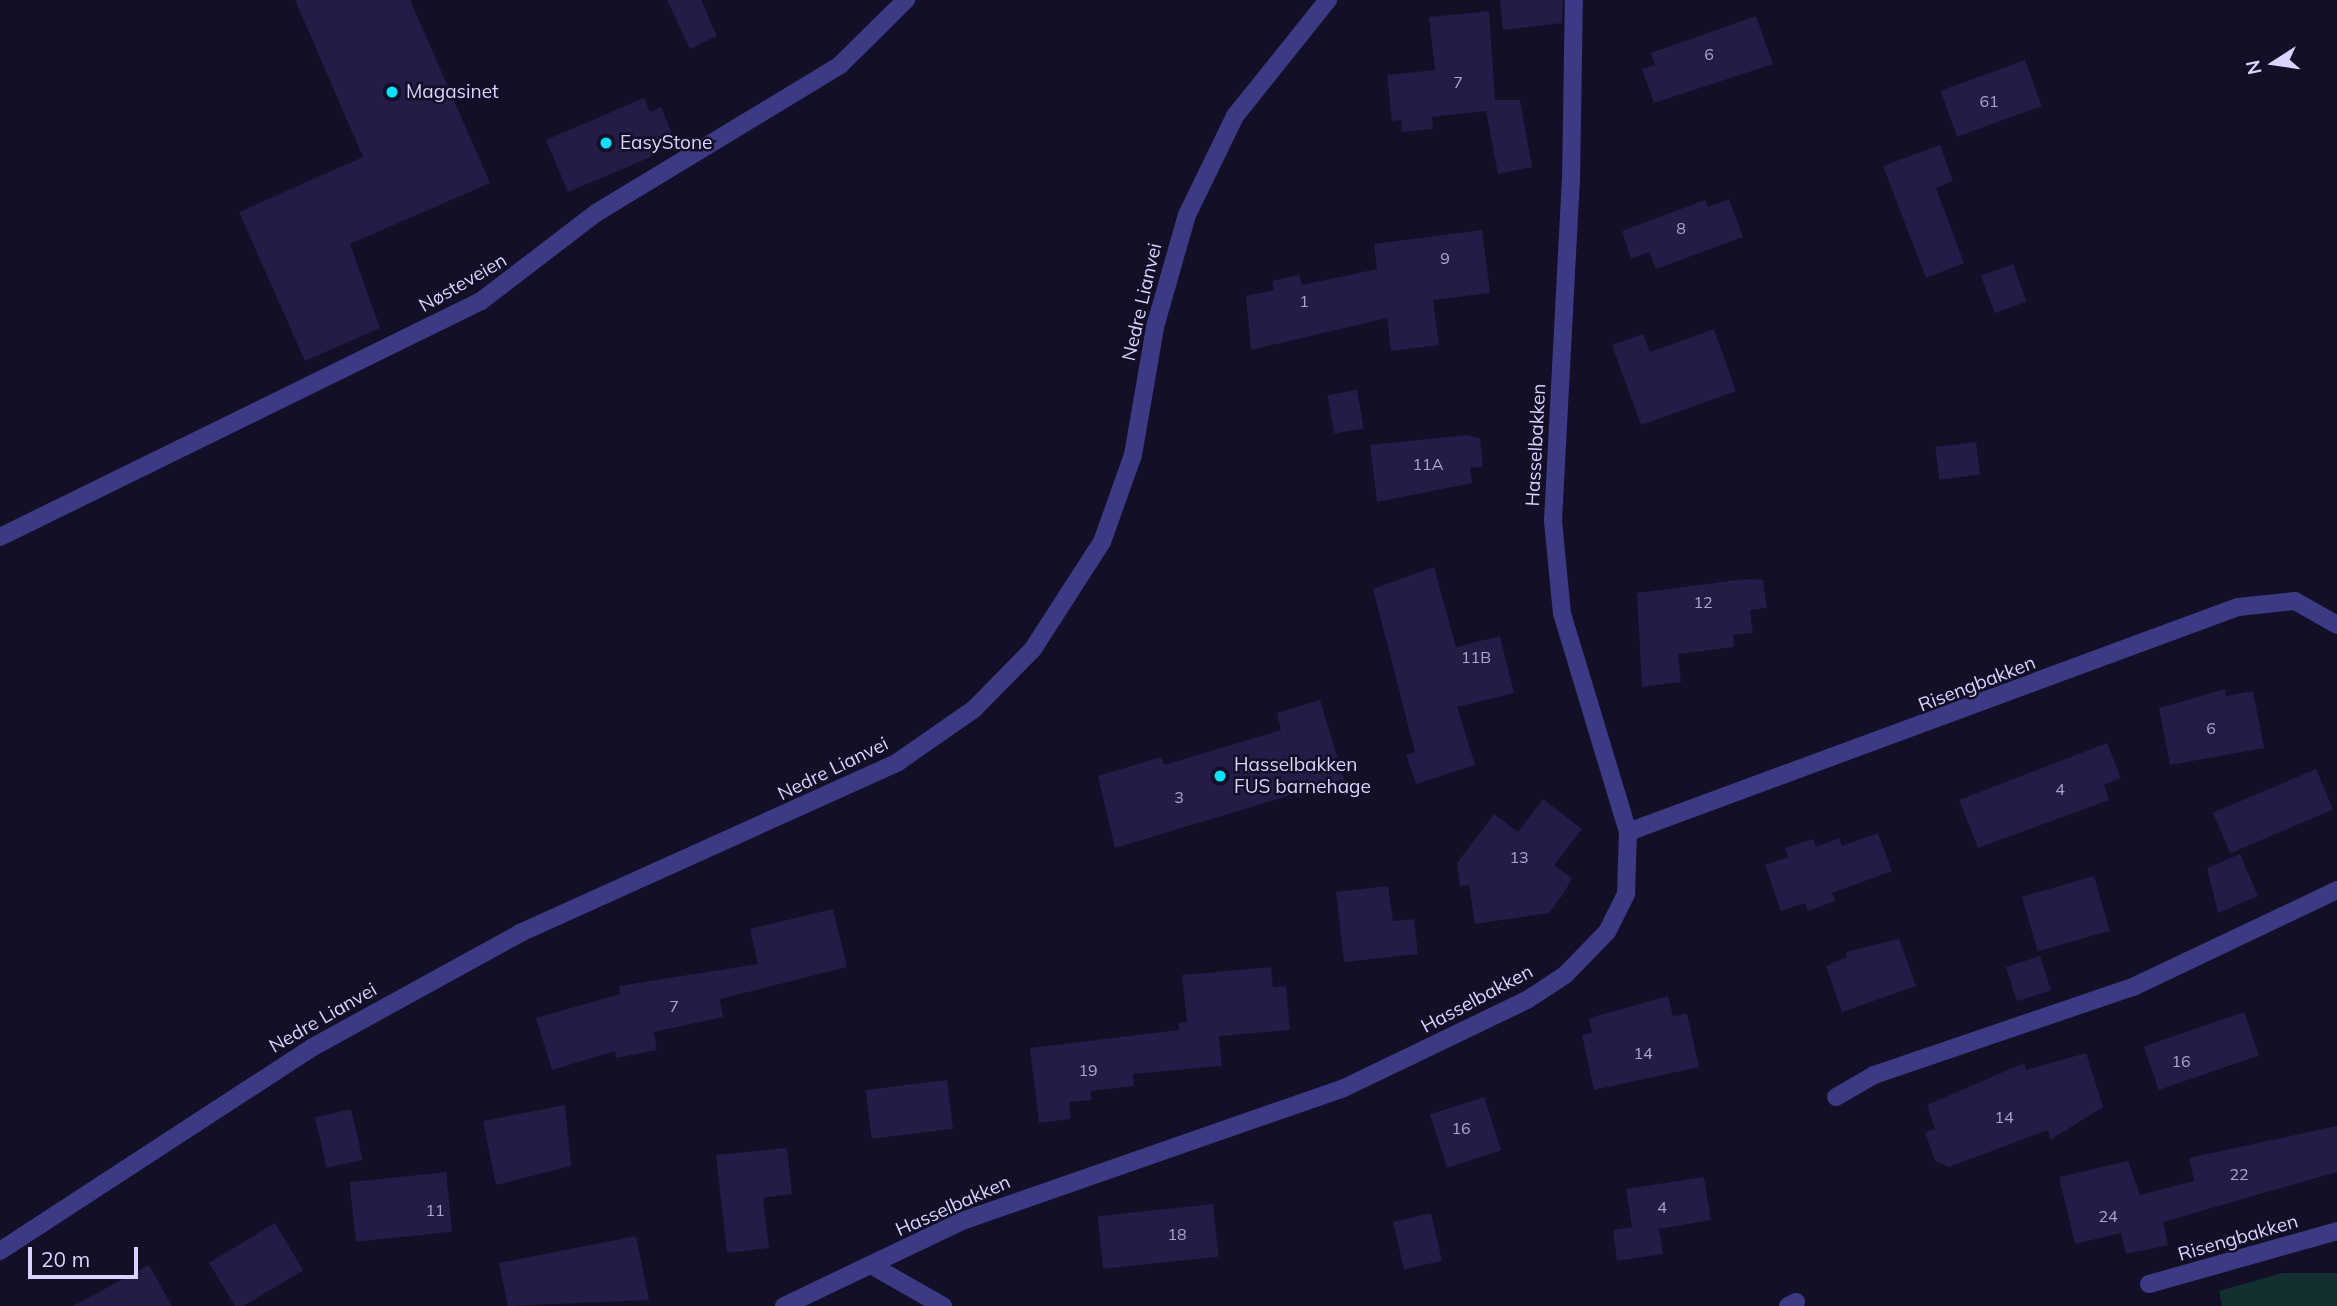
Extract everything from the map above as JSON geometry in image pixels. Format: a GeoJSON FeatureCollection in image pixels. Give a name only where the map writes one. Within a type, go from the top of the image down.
{"type":"FeatureCollection","features":[{"type":"Feature","properties":{"kind":"street","name":"Nøsteveien"},"geometry":{"type":"LineString","coordinates":[[0,537],[481,301],[596,213],[840,65],[906,0]]}},
{"type":"Feature","properties":{"kind":"street","name":"Nedre Lianvei"},"geometry":{"type":"LineString","coordinates":[[0,1251],[234,1094],[358,1022],[520,933],[898,762],[974,709],[1033,649],[1102,542],[1133,455],[1155,327],[1187,215],[1235,116],[1328,0]]}},
{"type":"Feature","properties":{"kind":"street","name":"Hasselbakken"},"geometry":{"type":"LineString","coordinates":[[784,1306],[966,1219],[1344,1088],[1527,1000],[1566,975],[1607,932],[1626,894],[1628,832],[1555,575],[1573,0]]}},
{"type":"Feature","properties":{"kind":"street","name":"Risengbakken"},"geometry":{"type":"LineString","coordinates":[[1628,832],[2238,607],[2295,601],[2337,625]]}},
{"type":"Feature","properties":{"kind":"street"},"geometry":{"type":"LineString","coordinates":[[1836,1097],[1874,1075],[2155,978],[2337,890]]}},
{"type":"Feature","properties":{"kind":"street","name":"Risengbakken"},"geometry":{"type":"LineString","coordinates":[[2149,1284],[2337,1231]]}},
{"type":"Feature","properties":{"kind":"street"},"geometry":{"type":"LineString","coordinates":[[872,1265],[943,1306]]}},
{"type":"Feature","properties":{"kind":"green space"},"geometry":{"type":"Polygon","coordinates":[[[2282,1273],[2337,1273],[2337,1306],[2222,1306],[2219,1291],[2282,1273]]]}},
{"type":"Feature","properties":{"kind":"building"},"geometry":{"type":"Polygon","coordinates":[[[295,0],[410,0],[490,183],[350,244],[380,328],[305,361],[239,212],[363,157],[295,0]]]}},
{"type":"Feature","properties":{"kind":"building"},"geometry":{"type":"Polygon","coordinates":[[[667,0],[701,0],[717,36],[690,49],[667,0]]]}},
{"type":"Feature","properties":{"kind":"building"},"geometry":{"type":"Polygon","coordinates":[[[1500,0],[1563,0],[1562,23],[1503,30],[1500,0]]]}},
{"type":"Feature","properties":{"kind":"building"},"geometry":{"type":"Polygon","coordinates":[[[1489,11],[1495,100],[1520,100],[1532,167],[1498,174],[1486,111],[1432,117],[1433,129],[1402,132],[1401,120],[1392,121],[1387,75],[1435,70],[1429,17],[1489,11]]]}},
{"type":"Feature","properties":{"kind":"building"},"geometry":{"type":"Polygon","coordinates":[[[1756,16],[1773,64],[1654,103],[1642,69],[1655,65],[1651,53],[1756,16]]]}},
{"type":"Feature","properties":{"kind":"building"},"geometry":{"type":"Polygon","coordinates":[[[2025,60],[2042,106],[1957,137],[1940,91],[2025,60]]]}},
{"type":"Feature","properties":{"kind":"building","name":"EasyStone"},"geometry":{"type":"Polygon","coordinates":[[[644,98],[650,112],[661,107],[674,139],[655,146],[658,154],[568,192],[546,140],[644,98]]]}},
{"type":"Feature","properties":{"kind":"building"},"geometry":{"type":"Polygon","coordinates":[[[1940,145],[1953,181],[1936,188],[1964,263],[1926,278],[1883,166],[1940,145]]]}},
{"type":"Feature","properties":{"kind":"building"},"geometry":{"type":"Polygon","coordinates":[[[1729,199],[1743,237],[1656,269],[1649,252],[1631,259],[1622,231],[1705,200],[1708,207],[1729,199]]]}},
{"type":"Feature","properties":{"kind":"building"},"geometry":{"type":"Polygon","coordinates":[[[1482,230],[1490,293],[1433,300],[1439,345],[1391,351],[1387,318],[1251,350],[1246,296],[1274,290],[1272,281],[1299,275],[1302,285],[1377,269],[1374,244],[1482,230]]]}},
{"type":"Feature","properties":{"kind":"building"},"geometry":{"type":"Polygon","coordinates":[[[2013,264],[2027,302],[1995,313],[1981,276],[2013,264]]]}},
{"type":"Feature","properties":{"kind":"building"},"geometry":{"type":"Polygon","coordinates":[[[1714,329],[1736,391],[1641,425],[1612,345],[1643,334],[1650,352],[1714,329]]]}},
{"type":"Feature","properties":{"kind":"building"},"geometry":{"type":"Polygon","coordinates":[[[1357,390],[1364,428],[1334,434],[1327,395],[1357,390]]]}},
{"type":"Feature","properties":{"kind":"building"},"geometry":{"type":"Polygon","coordinates":[[[1466,435],[1480,438],[1483,467],[1470,468],[1472,483],[1377,502],[1370,445],[1466,435]]]}},
{"type":"Feature","properties":{"kind":"building"},"geometry":{"type":"Polygon","coordinates":[[[1976,442],[1980,475],[1939,480],[1935,447],[1976,442]]]}},
{"type":"Feature","properties":{"kind":"building"},"geometry":{"type":"Polygon","coordinates":[[[1434,567],[1456,647],[1500,636],[1514,693],[1457,707],[1475,765],[1416,784],[1406,755],[1415,752],[1373,589],[1434,567]]]}},
{"type":"Feature","properties":{"kind":"building"},"geometry":{"type":"Polygon","coordinates":[[[1746,579],[1763,580],[1767,608],[1750,610],[1753,633],[1733,635],[1734,647],[1678,654],[1681,682],[1642,687],[1637,593],[1746,579]]]}},
{"type":"Feature","properties":{"kind":"building"},"geometry":{"type":"Polygon","coordinates":[[[2225,689],[2226,696],[2253,691],[2264,748],[2170,765],[2159,708],[2225,689]]]}},
{"type":"Feature","properties":{"kind":"building"},"geometry":{"type":"Polygon","coordinates":[[[1320,700],[1344,779],[1115,848],[1098,776],[1161,757],[1164,765],[1281,730],[1277,713],[1320,700]]]}},
{"type":"Feature","properties":{"kind":"building"},"geometry":{"type":"Polygon","coordinates":[[[2107,743],[2121,778],[2104,785],[2109,800],[1978,848],[1959,800],[2107,743]]]}},
{"type":"Feature","properties":{"kind":"building"},"geometry":{"type":"Polygon","coordinates":[[[2316,769],[2333,810],[2230,853],[2213,813],[2316,769]]]}},
{"type":"Feature","properties":{"kind":"building"},"geometry":{"type":"Polygon","coordinates":[[[1543,799],[1582,829],[1554,865],[1572,878],[1564,893],[1549,913],[1475,924],[1469,885],[1460,886],[1457,863],[1494,814],[1518,832],[1543,799]]]}},
{"type":"Feature","properties":{"kind":"building"},"geometry":{"type":"Polygon","coordinates":[[[1878,833],[1892,871],[1832,893],[1835,901],[1808,911],[1805,903],[1781,911],[1765,865],[1788,857],[1785,848],[1813,839],[1816,847],[1839,838],[1842,846],[1878,833]]]}},
{"type":"Feature","properties":{"kind":"building"},"geometry":{"type":"Polygon","coordinates":[[[2240,854],[2258,896],[2218,913],[2207,868],[2240,854]]]}},
{"type":"Feature","properties":{"kind":"building"},"geometry":{"type":"Polygon","coordinates":[[[2094,876],[2110,931],[2038,951],[2022,897],[2094,876]]]}},
{"type":"Feature","properties":{"kind":"building"},"geometry":{"type":"Polygon","coordinates":[[[1388,886],[1393,921],[1414,919],[1418,954],[1344,962],[1336,892],[1388,886]]]}},
{"type":"Feature","properties":{"kind":"building"},"geometry":{"type":"Polygon","coordinates":[[[833,909],[847,967],[720,999],[723,1017],[654,1032],[657,1050],[616,1058],[615,1051],[552,1070],[536,1018],[620,994],[619,986],[758,964],[750,929],[833,909]]]}},
{"type":"Feature","properties":{"kind":"building"},"geometry":{"type":"Polygon","coordinates":[[[1899,939],[1916,986],[1842,1012],[1826,966],[1847,957],[1846,952],[1899,939]]]}},
{"type":"Feature","properties":{"kind":"building"},"geometry":{"type":"Polygon","coordinates":[[[2040,956],[2051,990],[2017,1001],[2006,967],[2040,956]]]}},
{"type":"Feature","properties":{"kind":"building"},"geometry":{"type":"Polygon","coordinates":[[[1271,967],[1273,987],[1286,986],[1290,1030],[1219,1036],[1222,1066],[1133,1074],[1134,1086],[1090,1091],[1092,1100],[1069,1102],[1071,1119],[1039,1123],[1030,1048],[1179,1030],[1178,1023],[1187,1022],[1182,975],[1271,967]]]}},
{"type":"Feature","properties":{"kind":"building"},"geometry":{"type":"Polygon","coordinates":[[[1668,996],[1673,1016],[1687,1013],[1699,1067],[1594,1090],[1582,1035],[1592,1033],[1589,1018],[1668,996]]]}},
{"type":"Feature","properties":{"kind":"building"},"geometry":{"type":"Polygon","coordinates":[[[2244,1012],[2259,1055],[2159,1090],[2144,1047],[2244,1012]]]}},
{"type":"Feature","properties":{"kind":"building"},"geometry":{"type":"Polygon","coordinates":[[[2086,1053],[2103,1107],[2050,1140],[2048,1130],[1949,1167],[1935,1161],[1925,1132],[1935,1129],[1927,1105],[2024,1063],[2026,1070],[2086,1053]]]}},
{"type":"Feature","properties":{"kind":"building"},"geometry":{"type":"Polygon","coordinates":[[[947,1080],[953,1129],[872,1139],[866,1090],[947,1080]]]}},
{"type":"Feature","properties":{"kind":"building"},"geometry":{"type":"Polygon","coordinates":[[[1484,1097],[1501,1150],[1447,1168],[1430,1115],[1484,1097]]]}},
{"type":"Feature","properties":{"kind":"building"},"geometry":{"type":"Polygon","coordinates":[[[565,1105],[571,1166],[496,1185],[483,1121],[565,1105]]]}},
{"type":"Feature","properties":{"kind":"building"},"geometry":{"type":"Polygon","coordinates":[[[351,1109],[363,1160],[327,1168],[315,1117],[351,1109]]]}},
{"type":"Feature","properties":{"kind":"building"},"geometry":{"type":"Polygon","coordinates":[[[2337,1126],[2337,1172],[2163,1222],[2168,1245],[2126,1254],[2121,1233],[2075,1244],[2059,1177],[2128,1161],[2140,1195],[2194,1181],[2189,1158],[2337,1126]]]}},
{"type":"Feature","properties":{"kind":"building"},"geometry":{"type":"Polygon","coordinates":[[[787,1148],[792,1194],[763,1198],[769,1248],[727,1253],[716,1155],[787,1148]]]}},
{"type":"Feature","properties":{"kind":"building"},"geometry":{"type":"Polygon","coordinates":[[[446,1172],[452,1232],[356,1242],[350,1182],[446,1172]]]}},
{"type":"Feature","properties":{"kind":"building"},"geometry":{"type":"Polygon","coordinates":[[[1704,1177],[1711,1220],[1659,1229],[1663,1254],[1617,1261],[1613,1230],[1632,1227],[1626,1189],[1704,1177]]]}},
{"type":"Feature","properties":{"kind":"building"},"geometry":{"type":"Polygon","coordinates":[[[1213,1204],[1219,1257],[1103,1269],[1098,1216],[1213,1204]]]}},
{"type":"Feature","properties":{"kind":"building"},"geometry":{"type":"Polygon","coordinates":[[[1431,1213],[1442,1261],[1404,1270],[1393,1222],[1431,1213]]]}},
{"type":"Feature","properties":{"kind":"building"},"geometry":{"type":"Polygon","coordinates":[[[275,1223],[303,1270],[244,1306],[235,1306],[209,1263],[275,1223]]]}},
{"type":"Feature","properties":{"kind":"building"},"geometry":{"type":"Polygon","coordinates":[[[636,1236],[649,1300],[508,1306],[499,1263],[636,1236]]]}},
{"type":"Feature","properties":{"kind":"building"},"geometry":{"type":"Polygon","coordinates":[[[149,1265],[172,1306],[73,1306],[149,1265]]]}},
{"type":"Feature","properties":{"kind":"place","name":"Magasinet"},"geometry":{"type":"Point","coordinates":[392,92]}},
{"type":"Feature","properties":{"kind":"place","name":"EasyStone"},"geometry":{"type":"Point","coordinates":[606,143]}},
{"type":"Feature","properties":{"kind":"place","name":"Hasselbakken FUS barnehage"},"geometry":{"type":"Point","coordinates":[1220,776]}}]}
